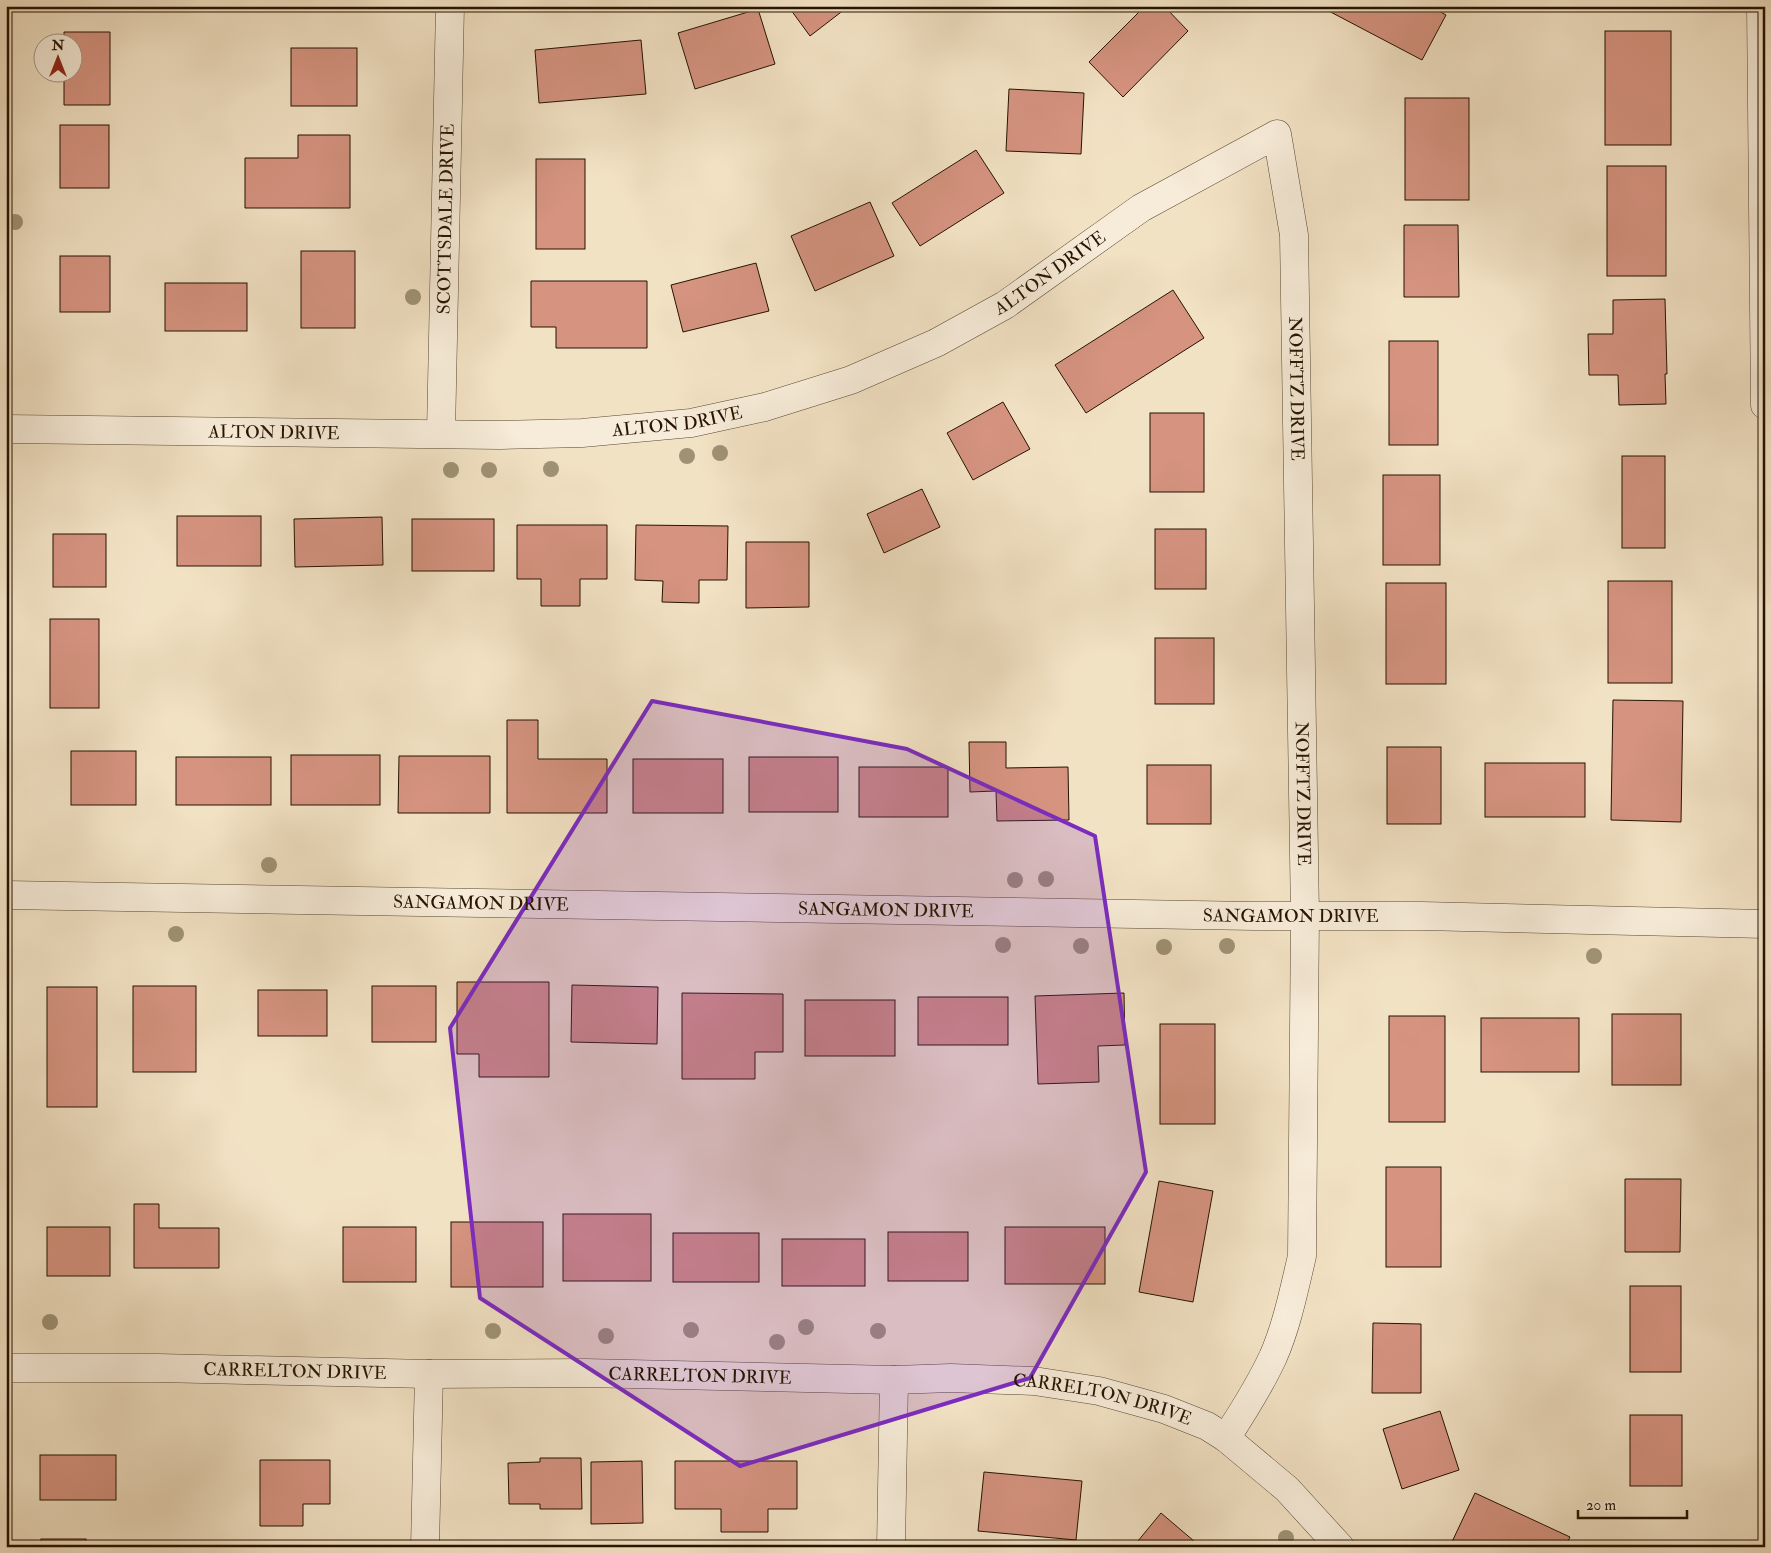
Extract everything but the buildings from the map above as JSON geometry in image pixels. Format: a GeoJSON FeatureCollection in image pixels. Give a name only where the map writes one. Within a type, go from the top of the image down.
{"type":"FeatureCollection","features":[{"type":"Feature","properties":{"kind":"street","name":"SCOTTSDALE DRIVE"},"geometry":{"type":"LineString","coordinates":[[441,433],[450,6]]}},
{"type":"Feature","properties":{"kind":"street"},"geometry":{"type":"LineString","coordinates":[[1761,6],[1765,405]]}},
{"type":"Feature","properties":{"kind":"street","name":"ALTON DRIVE"},"geometry":{"type":"LineString","coordinates":[[6,429],[500,435],[582,433],[691,423],[765,407],[851,380],[936,343],[1004,305],[1141,208],[1277,134]]}},
{"type":"Feature","properties":{"kind":"street","name":"NOFFTZ DRIVE"},"geometry":{"type":"LineString","coordinates":[[1226,1438],[1245,1410],[1273,1357],[1290,1308],[1302,1256],[1305,916],[1294,236],[1277,134]]}},
{"type":"Feature","properties":{"kind":"street","name":"SANGAMON DRIVE"},"geometry":{"type":"LineString","coordinates":[[6,894],[1305,916],[1422,916],[1765,924]]}},
{"type":"Feature","properties":{"kind":"street","name":"CARRELTON DRIVE"},"geometry":{"type":"LineString","coordinates":[[6,1368],[158,1368],[429,1374],[585,1373],[894,1380],[952,1378],[1034,1381],[1099,1391],[1164,1409],[1207,1426],[1226,1438],[1287,1488],[1340,1547]]}},
{"type":"Feature","properties":{"kind":"street"},"geometry":{"type":"LineString","coordinates":[[425,1547],[429,1374]]}},
{"type":"Feature","properties":{"kind":"street"},"geometry":{"type":"LineString","coordinates":[[891,1547],[894,1380]]}},
{"type":"Feature","properties":{"kind":"highlighted area"},"geometry":{"type":"Polygon","coordinates":[[[652,701],[907,749],[1095,836],[1146,1172],[1030,1378],[740,1466],[480,1298],[450,1028],[652,701]]]}}]}
